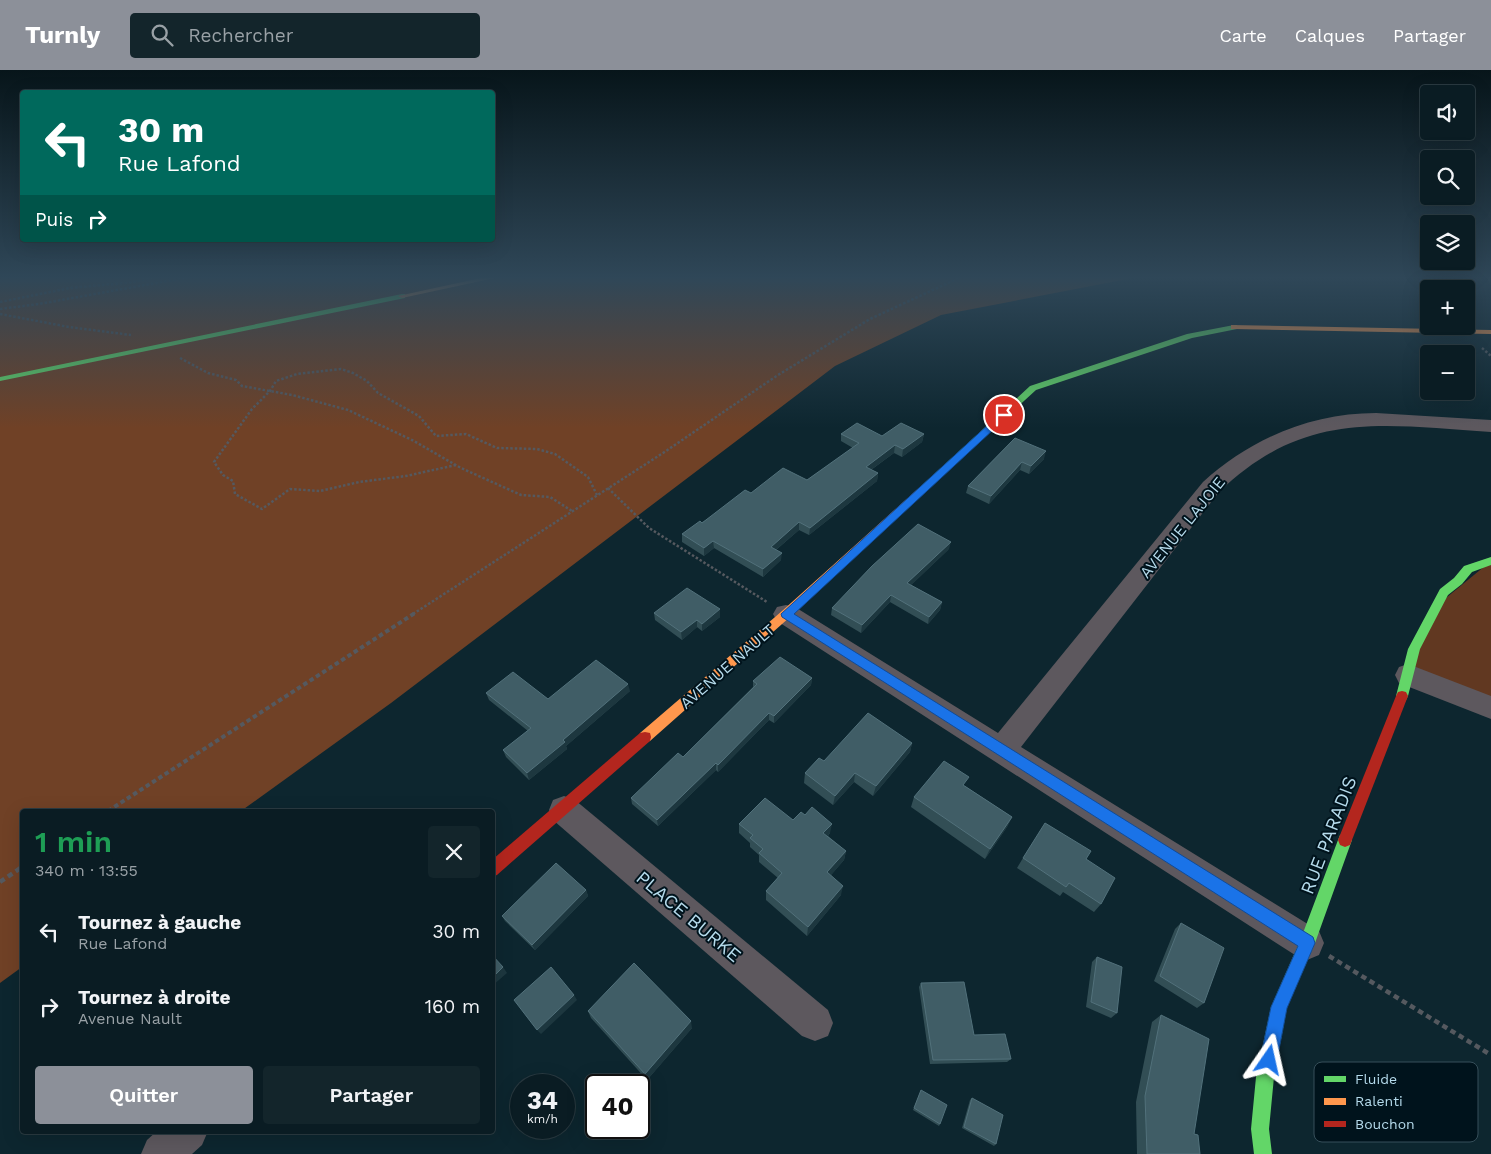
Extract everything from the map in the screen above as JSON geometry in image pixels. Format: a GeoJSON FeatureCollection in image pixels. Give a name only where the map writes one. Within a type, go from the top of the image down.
{"type":"FeatureCollection","features":[{"type":"Feature","properties":{"kind":"main road"},"geometry":{"type":"LineString","coordinates":[[0,379],[255,327]]}},
{"type":"Feature","properties":{"kind":"main road","name":"AVENUE NAULT"},"geometry":{"type":"LineString","coordinates":[[495,868],[564,810],[786,614],[1033,388],[1190,336],[1234,327],[1491,332]]}},
{"type":"Feature","properties":{"kind":"main road","name":"RUE PARADIS"},"geometry":{"type":"LineString","coordinates":[[1263,1154],[1260,1129],[1266,1077],[1279,1007],[1307,943],[1363,792],[1404,692],[1414,649],[1444,592],[1458,581],[1468,569],[1491,561]]}},
{"type":"Feature","properties":{"kind":"street","name":"AVENUE LAJOIE"},"geometry":{"type":"LineString","coordinates":[[1002,750],[1211,488],[1223,474],[1247,456],[1283,437],[1358,420],[1491,426]]}},
{"type":"Feature","properties":{"kind":"street"},"geometry":{"type":"LineString","coordinates":[[786,614],[1307,943]]}},
{"type":"Feature","properties":{"kind":"street"},"geometry":{"type":"LineString","coordinates":[[1408,674],[1491,708]]}},
{"type":"Feature","properties":{"kind":"street","name":"PLACE BURKE"},"geometry":{"type":"LineString","coordinates":[[564,810],[814,1023]]}},
{"type":"Feature","properties":{"kind":"street"},"geometry":{"type":"LineString","coordinates":[[161,1154],[184,1134]]}},
{"type":"Feature","properties":{"kind":"path"},"geometry":{"type":"LineString","coordinates":[[67,327],[126,332],[208,373],[236,380],[242,386],[348,410],[412,440],[456,465],[521,495],[550,497],[572,511]]}},
{"type":"Feature","properties":{"kind":"path"},"geometry":{"type":"LineString","coordinates":[[111,809],[608,488],[778,375],[859,327]]}},
{"type":"Feature","properties":{"kind":"path"},"geometry":{"type":"LineString","coordinates":[[456,465],[320,491],[290,489],[262,508],[235,494],[233,481],[223,475],[214,462],[252,409],[276,382],[297,374],[341,370],[354,373],[367,381],[378,393],[420,416],[436,436],[466,434],[497,448],[537,449],[555,454],[588,477],[597,495]]}},
{"type":"Feature","properties":{"kind":"path"},"geometry":{"type":"LineString","coordinates":[[608,488],[649,528],[786,614]]}},
{"type":"Feature","properties":{"kind":"path"},"geometry":{"type":"LineString","coordinates":[[0,882],[20,868]]}},
{"type":"Feature","properties":{"kind":"path"},"geometry":{"type":"LineString","coordinates":[[1307,943],[1491,1055]]}},
{"type":"Feature","properties":{"kind":"shaded area"},"geometry":{"type":"Polygon","coordinates":[[[0,327],[917,327],[835,366],[391,703],[244,809],[20,809],[20,968],[0,983],[0,327]]]}},
{"type":"Feature","properties":{"kind":"shaded area"},"geometry":{"type":"Polygon","coordinates":[[[1491,561],[1491,708],[1408,675],[1435,607],[1491,561]]]}},
{"type":"Feature","properties":{"kind":"building"},"geometry":{"type":"Polygon","coordinates":[[[857,423],[882,436],[901,423],[924,434],[903,449],[895,445],[866,467],[878,473],[810,528],[799,522],[771,547],[782,553],[763,569],[713,541],[704,548],[682,534],[700,521],[702,523],[745,490],[751,493],[783,468],[807,480],[859,443],[841,434],[857,423]]]}},
{"type":"Feature","properties":{"kind":"building"},"geometry":{"type":"Polygon","coordinates":[[[1015,438],[1046,451],[1031,466],[1022,462],[991,496],[968,486],[1015,438]]]}},
{"type":"Feature","properties":{"kind":"building"},"geometry":{"type":"Polygon","coordinates":[[[918,524],[951,542],[907,583],[942,602],[929,617],[891,595],[862,625],[832,608],[872,566],[918,524]]]}},
{"type":"Feature","properties":{"kind":"building"},"geometry":{"type":"Polygon","coordinates":[[[687,588],[720,609],[702,624],[697,620],[681,632],[654,613],[687,588]]]}},
{"type":"Feature","properties":{"kind":"building"},"geometry":{"type":"Polygon","coordinates":[[[780,657],[812,678],[774,716],[769,713],[718,765],[716,763],[657,820],[631,798],[678,753],[683,757],[757,684],[753,681],[780,657]]]}},
{"type":"Feature","properties":{"kind":"building"},"geometry":{"type":"Polygon","coordinates":[[[596,660],[628,684],[563,740],[565,742],[527,773],[503,750],[531,728],[486,693],[513,672],[548,699],[596,660]]]}},
{"type":"Feature","properties":{"kind":"building"},"geometry":{"type":"Polygon","coordinates":[[[868,713],[912,743],[876,786],[855,773],[835,796],[805,773],[819,758],[824,761],[868,713]]]}},
{"type":"Feature","properties":{"kind":"building"},"geometry":{"type":"Polygon","coordinates":[[[944,761],[969,777],[963,785],[1012,817],[990,849],[914,797],[944,761]]]}},
{"type":"Feature","properties":{"kind":"building"},"geometry":{"type":"Polygon","coordinates":[[[765,798],[793,820],[801,812],[805,815],[812,807],[832,824],[823,833],[846,851],[827,872],[843,886],[808,927],[766,891],[782,873],[759,853],[763,849],[750,838],[753,835],[739,824],[765,798]]]}},
{"type":"Feature","properties":{"kind":"building"},"geometry":{"type":"Polygon","coordinates":[[[1045,823],[1091,851],[1086,859],[1115,878],[1101,904],[1069,883],[1066,887],[1023,858],[1045,823]]]}},
{"type":"Feature","properties":{"kind":"building"},"geometry":{"type":"Polygon","coordinates":[[[556,863],[586,890],[532,945],[502,916],[556,863]]]}},
{"type":"Feature","properties":{"kind":"building"},"geometry":{"type":"Polygon","coordinates":[[[1181,923],[1224,948],[1204,1003],[1160,976],[1181,923]]]}},
{"type":"Feature","properties":{"kind":"building"},"geometry":{"type":"Polygon","coordinates":[[[1097,957],[1122,967],[1117,1013],[1091,1002],[1097,957]]]}},
{"type":"Feature","properties":{"kind":"building"},"geometry":{"type":"Polygon","coordinates":[[[495,958],[503,967],[495,975],[495,958]]]}},
{"type":"Feature","properties":{"kind":"building"},"geometry":{"type":"Polygon","coordinates":[[[634,963],[691,1021],[645,1074],[588,1011],[634,963]]]}},
{"type":"Feature","properties":{"kind":"building"},"geometry":{"type":"Polygon","coordinates":[[[551,967],[574,995],[537,1030],[514,1000],[551,967]]]}},
{"type":"Feature","properties":{"kind":"building"},"geometry":{"type":"Polygon","coordinates":[[[964,982],[974,1035],[1005,1034],[1011,1059],[933,1060],[921,983],[964,982]]]}},
{"type":"Feature","properties":{"kind":"building"},"geometry":{"type":"Polygon","coordinates":[[[1161,1015],[1209,1039],[1194,1134],[1198,1135],[1200,1154],[1147,1154],[1145,1096],[1161,1015]]]}},
{"type":"Feature","properties":{"kind":"building"},"geometry":{"type":"Polygon","coordinates":[[[921,1090],[947,1105],[940,1124],[914,1108],[921,1090]]]}},
{"type":"Feature","properties":{"kind":"building"},"geometry":{"type":"Polygon","coordinates":[[[972,1098],[1003,1115],[996,1144],[964,1127],[972,1098]]]}},
{"type":"Feature","properties":{"kind":"traffic: fast"},"geometry":{"type":"LineString","coordinates":[[0,379],[254,327]]}},
{"type":"Feature","properties":{"kind":"traffic: fast"},"geometry":{"type":"LineString","coordinates":[[923,489],[1033,388],[1190,336],[1234,327]]}},
{"type":"Feature","properties":{"kind":"traffic: fast"},"geometry":{"type":"LineString","coordinates":[[1402,696],[1414,649],[1444,592],[1458,581],[1468,569],[1491,561]]}},
{"type":"Feature","properties":{"kind":"traffic: fast"},"geometry":{"type":"LineString","coordinates":[[1263,1154],[1260,1129],[1265,1077],[1279,1007],[1307,943],[1345,840]]}},
{"type":"Feature","properties":{"kind":"traffic: slow"},"geometry":{"type":"LineString","coordinates":[[1234,327],[1491,332]]}},
{"type":"Feature","properties":{"kind":"traffic: slow"},"geometry":{"type":"LineString","coordinates":[[645,737],[786,614],[923,489]]}},
{"type":"Feature","properties":{"kind":"traffic: jam"},"geometry":{"type":"LineString","coordinates":[[1345,840],[1402,696]]}},
{"type":"Feature","properties":{"kind":"traffic: jam"},"geometry":{"type":"LineString","coordinates":[[495,867],[645,737]]}},
{"type":"Feature","properties":{"kind":"route"},"geometry":{"type":"LineString","coordinates":[[1004,415],[786,614],[1307,943],[1279,1007],[1269,1060]]}}]}
